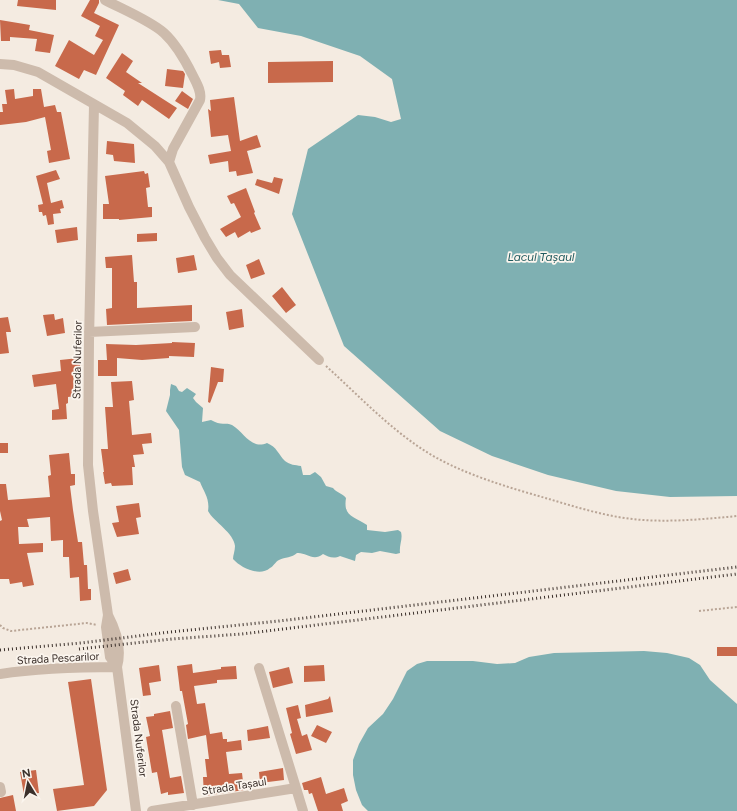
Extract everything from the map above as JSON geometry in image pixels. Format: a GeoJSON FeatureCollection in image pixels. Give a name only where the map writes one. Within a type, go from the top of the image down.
{"type":"FeatureCollection","features":[{"type":"Feature","properties":{"kind":"street"},"geometry":{"type":"LineString","coordinates":[[105,0],[165,33],[185,60],[198,84],[201,95],[200,100],[173,149],[169,162]]}},
{"type":"Feature","properties":{"kind":"street"},"geometry":{"type":"LineString","coordinates":[[0,64],[14,65],[38,72],[127,123],[155,146],[169,162],[205,238],[217,258],[230,275],[319,360]]}},
{"type":"Feature","properties":{"kind":"street","name":"Strada Nuferilor"},"geometry":{"type":"LineString","coordinates":[[94,105],[89,332],[88,465],[108,615],[106,627],[110,657],[117,667]]}},
{"type":"Feature","properties":{"kind":"street"},"geometry":{"type":"LineString","coordinates":[[89,332],[195,327]]}},
{"type":"Feature","properties":{"kind":"street","name":"Strada Nuferilor"},"geometry":{"type":"LineString","coordinates":[[108,615],[115,628],[120,656],[117,667],[136,811]]}},
{"type":"Feature","properties":{"kind":"street","name":"Strada Pescarilor"},"geometry":{"type":"LineString","coordinates":[[0,674],[86,667],[117,667]]}},
{"type":"Feature","properties":{"kind":"street"},"geometry":{"type":"LineString","coordinates":[[259,668],[303,811]]}},
{"type":"Feature","properties":{"kind":"street"},"geometry":{"type":"LineString","coordinates":[[176,706],[193,805]]}},
{"type":"Feature","properties":{"kind":"street","name":"Strada Tașaul"},"geometry":{"type":"LineString","coordinates":[[152,811],[296,788]]}},
{"type":"Feature","properties":{"kind":"path"},"geometry":{"type":"LineString","coordinates":[[319,360],[390,423],[422,449],[451,465],[502,485],[594,511],[642,520],[679,521],[737,516]]}},
{"type":"Feature","properties":{"kind":"path"},"geometry":{"type":"LineString","coordinates":[[699,611],[737,608]]}},
{"type":"Feature","properties":{"kind":"path"},"geometry":{"type":"LineString","coordinates":[[0,625],[11,631],[87,623],[106,627]]}},
{"type":"Feature","properties":{"kind":"water","name":"Lacul Tașaul"},"geometry":{"type":"Polygon","coordinates":[[[218,0],[737,0],[737,496],[670,497],[616,491],[548,475],[492,456],[440,431],[344,346],[292,214],[308,149],[358,115],[375,117],[391,122],[401,119],[392,79],[360,56],[301,36],[258,28],[239,4],[218,0]]]}},
{"type":"Feature","properties":{"kind":"water"},"geometry":{"type":"Polygon","coordinates":[[[171,384],[176,386],[179,391],[182,392],[187,388],[196,394],[193,398],[203,408],[202,422],[211,420],[218,423],[232,425],[252,442],[261,445],[267,443],[275,449],[285,461],[293,465],[301,466],[303,475],[310,475],[315,472],[321,477],[326,486],[333,488],[346,498],[346,509],[348,513],[367,525],[367,530],[385,532],[398,530],[401,532],[402,537],[400,553],[396,554],[380,551],[372,553],[361,552],[356,555],[355,561],[340,556],[331,557],[323,554],[313,557],[297,553],[293,556],[279,560],[266,571],[261,572],[246,568],[236,562],[233,559],[235,546],[234,541],[228,532],[208,511],[207,499],[200,482],[185,475],[182,467],[179,430],[166,411],[171,384]]]}},
{"type":"Feature","properties":{"kind":"water"},"geometry":{"type":"Polygon","coordinates":[[[644,651],[667,653],[689,658],[700,665],[710,680],[737,704],[737,811],[368,811],[362,805],[356,790],[353,775],[353,760],[359,744],[368,728],[383,714],[393,699],[407,671],[417,664],[427,661],[473,661],[497,664],[515,663],[529,657],[554,653],[644,651]]]}},
{"type":"Feature","properties":{"kind":"building"},"geometry":{"type":"Polygon","coordinates":[[[18,0],[56,0],[56,10],[17,6],[18,0]]]}},
{"type":"Feature","properties":{"kind":"building"},"geometry":{"type":"Polygon","coordinates":[[[90,0],[99,0],[94,13],[119,25],[96,75],[84,70],[79,79],[55,66],[69,40],[94,55],[103,40],[95,36],[100,26],[81,16],[90,0]]]}},
{"type":"Feature","properties":{"kind":"building"},"geometry":{"type":"Polygon","coordinates":[[[0,20],[30,25],[29,30],[54,35],[50,53],[35,51],[37,39],[10,37],[10,41],[1,41],[0,20]]]}},
{"type":"Feature","properties":{"kind":"building"},"geometry":{"type":"Polygon","coordinates":[[[221,50],[222,55],[229,55],[231,67],[220,68],[219,62],[211,64],[209,51],[221,50]]]}},
{"type":"Feature","properties":{"kind":"building"},"geometry":{"type":"Polygon","coordinates":[[[122,53],[133,61],[126,72],[142,83],[138,83],[177,108],[169,119],[142,100],[138,106],[123,95],[125,91],[106,78],[122,53]]]}},
{"type":"Feature","properties":{"kind":"building"},"geometry":{"type":"Polygon","coordinates":[[[333,61],[333,82],[268,83],[268,62],[333,61]]]}},
{"type":"Feature","properties":{"kind":"building"},"geometry":{"type":"Polygon","coordinates":[[[167,69],[183,71],[185,74],[183,88],[165,86],[167,69]]]}},
{"type":"Feature","properties":{"kind":"building"},"geometry":{"type":"Polygon","coordinates":[[[14,89],[15,99],[33,96],[33,89],[41,89],[44,107],[55,105],[57,112],[61,112],[70,159],[49,163],[47,151],[51,150],[45,117],[26,122],[0,125],[0,112],[3,112],[2,104],[7,104],[5,90],[14,89]]]}},
{"type":"Feature","properties":{"kind":"building"},"geometry":{"type":"Polygon","coordinates":[[[182,91],[193,99],[188,109],[175,101],[182,91]]]}},
{"type":"Feature","properties":{"kind":"building"},"geometry":{"type":"Polygon","coordinates":[[[234,97],[240,141],[257,135],[261,147],[247,151],[253,173],[237,176],[236,171],[229,172],[228,161],[210,164],[208,155],[231,151],[228,135],[211,137],[208,109],[211,111],[210,100],[234,97]]]}},
{"type":"Feature","properties":{"kind":"building"},"geometry":{"type":"Polygon","coordinates":[[[107,141],[134,144],[135,163],[114,161],[113,155],[106,154],[107,141]]]}},
{"type":"Feature","properties":{"kind":"building"},"geometry":{"type":"Polygon","coordinates":[[[56,170],[60,179],[47,183],[51,203],[62,200],[64,208],[60,209],[61,213],[53,214],[54,224],[48,225],[46,215],[43,216],[42,212],[39,212],[38,205],[43,204],[36,176],[56,170]]]}},
{"type":"Feature","properties":{"kind":"building"},"geometry":{"type":"Polygon","coordinates":[[[144,171],[145,174],[148,173],[150,187],[146,188],[148,207],[152,207],[152,217],[119,220],[103,219],[103,204],[109,204],[105,176],[144,171]]]}},
{"type":"Feature","properties":{"kind":"building"},"geometry":{"type":"Polygon","coordinates":[[[274,177],[283,179],[279,194],[255,185],[257,179],[272,183],[274,177]]]}},
{"type":"Feature","properties":{"kind":"building"},"geometry":{"type":"Polygon","coordinates":[[[246,188],[261,229],[251,233],[250,231],[238,238],[235,232],[226,237],[220,229],[241,217],[234,203],[231,204],[227,196],[246,188]]]}},
{"type":"Feature","properties":{"kind":"building"},"geometry":{"type":"Polygon","coordinates":[[[77,227],[78,240],[57,243],[55,230],[77,227]]]}},
{"type":"Feature","properties":{"kind":"building"},"geometry":{"type":"Polygon","coordinates":[[[157,233],[157,241],[137,242],[137,234],[157,233]]]}},
{"type":"Feature","properties":{"kind":"building"},"geometry":{"type":"Polygon","coordinates":[[[132,255],[134,282],[137,282],[137,308],[192,305],[192,321],[107,325],[106,309],[112,308],[112,268],[106,268],[105,257],[132,255]]]}},
{"type":"Feature","properties":{"kind":"building"},"geometry":{"type":"Polygon","coordinates":[[[194,255],[197,270],[178,273],[176,258],[194,255]]]}},
{"type":"Feature","properties":{"kind":"building"},"geometry":{"type":"Polygon","coordinates":[[[259,259],[265,274],[251,279],[246,265],[259,259]]]}},
{"type":"Feature","properties":{"kind":"building"},"geometry":{"type":"Polygon","coordinates":[[[282,287],[296,305],[286,313],[272,296],[282,287]]]}},
{"type":"Feature","properties":{"kind":"building"},"geometry":{"type":"Polygon","coordinates":[[[242,309],[244,327],[229,330],[226,312],[242,309]]]}},
{"type":"Feature","properties":{"kind":"building"},"geometry":{"type":"Polygon","coordinates":[[[54,314],[55,320],[63,318],[65,333],[47,336],[43,315],[54,314]]]}},
{"type":"Feature","properties":{"kind":"building"},"geometry":{"type":"Polygon","coordinates":[[[8,317],[11,332],[6,332],[9,353],[0,354],[0,318],[8,317]]]}},
{"type":"Feature","properties":{"kind":"building"},"geometry":{"type":"Polygon","coordinates":[[[172,342],[195,343],[194,357],[169,356],[169,358],[142,360],[117,358],[117,376],[98,376],[98,360],[107,360],[106,344],[136,345],[172,342]]]}},
{"type":"Feature","properties":{"kind":"building"},"geometry":{"type":"Polygon","coordinates":[[[79,358],[81,372],[73,373],[75,396],[68,397],[68,403],[66,404],[67,419],[52,420],[52,410],[59,409],[56,384],[34,387],[32,375],[61,371],[60,360],[79,358]]]}},
{"type":"Feature","properties":{"kind":"building"},"geometry":{"type":"Polygon","coordinates":[[[211,367],[224,369],[223,382],[218,382],[210,403],[208,402],[211,367]]]}},
{"type":"Feature","properties":{"kind":"building"},"geometry":{"type":"Polygon","coordinates":[[[132,381],[134,400],[129,401],[132,435],[151,433],[152,443],[142,444],[144,454],[133,455],[135,467],[132,467],[133,485],[112,486],[111,483],[105,484],[103,472],[101,449],[108,449],[105,407],[113,407],[111,382],[132,381]]]}},
{"type":"Feature","properties":{"kind":"building"},"geometry":{"type":"Polygon","coordinates":[[[0,443],[8,443],[8,453],[0,453],[0,443]]]}},
{"type":"Feature","properties":{"kind":"building"},"geometry":{"type":"Polygon","coordinates":[[[69,453],[71,474],[75,474],[75,485],[70,486],[73,510],[78,542],[82,542],[84,565],[87,565],[88,589],[91,589],[91,600],[80,601],[79,577],[70,578],[69,557],[63,557],[63,540],[51,541],[50,517],[27,519],[29,527],[18,527],[19,544],[43,543],[43,552],[27,553],[34,585],[23,587],[22,582],[10,584],[9,579],[0,579],[0,521],[2,520],[0,511],[0,484],[6,484],[8,500],[50,497],[48,476],[51,475],[49,455],[69,453]]]}},
{"type":"Feature","properties":{"kind":"building"},"geometry":{"type":"Polygon","coordinates":[[[139,503],[141,517],[136,518],[139,534],[117,537],[112,523],[119,522],[116,506],[139,503]]]}},
{"type":"Feature","properties":{"kind":"building"},"geometry":{"type":"Polygon","coordinates":[[[128,569],[131,580],[116,584],[113,573],[128,569]]]}},
{"type":"Feature","properties":{"kind":"building"},"geometry":{"type":"Polygon","coordinates":[[[717,647],[737,647],[737,656],[717,656],[717,647]]]}},
{"type":"Feature","properties":{"kind":"building"},"geometry":{"type":"Polygon","coordinates":[[[192,664],[193,673],[221,669],[221,667],[236,666],[237,679],[217,680],[217,683],[194,686],[197,704],[205,703],[210,734],[222,732],[223,739],[227,739],[227,742],[241,740],[242,750],[226,752],[229,774],[242,773],[244,790],[204,796],[203,777],[207,777],[205,759],[209,759],[206,735],[188,739],[186,725],[188,724],[182,691],[180,691],[177,666],[192,664]]]}},
{"type":"Feature","properties":{"kind":"building"},"geometry":{"type":"Polygon","coordinates":[[[159,665],[161,681],[149,683],[151,695],[143,696],[139,668],[159,665]]]}},
{"type":"Feature","properties":{"kind":"building"},"geometry":{"type":"Polygon","coordinates":[[[324,665],[325,681],[304,682],[304,666],[324,665]]]}},
{"type":"Feature","properties":{"kind":"building"},"geometry":{"type":"Polygon","coordinates":[[[289,667],[293,683],[273,688],[269,672],[289,667]]]}},
{"type":"Feature","properties":{"kind":"building"},"geometry":{"type":"Polygon","coordinates":[[[91,679],[107,790],[94,806],[57,811],[53,789],[84,785],[68,682],[91,679]]]}},
{"type":"Feature","properties":{"kind":"building"},"geometry":{"type":"Polygon","coordinates":[[[330,696],[333,712],[306,717],[305,705],[328,699],[330,696]]]}},
{"type":"Feature","properties":{"kind":"building"},"geometry":{"type":"Polygon","coordinates":[[[298,705],[301,718],[297,719],[302,736],[307,734],[312,750],[296,754],[290,734],[292,733],[286,708],[298,705]]]}},
{"type":"Feature","properties":{"kind":"building"},"geometry":{"type":"Polygon","coordinates":[[[170,711],[173,728],[162,730],[170,778],[181,776],[184,793],[168,795],[168,792],[161,794],[157,772],[152,773],[146,737],[150,736],[146,717],[170,711]]]}},
{"type":"Feature","properties":{"kind":"building"},"geometry":{"type":"Polygon","coordinates":[[[317,725],[332,732],[326,743],[311,736],[317,725]]]}},
{"type":"Feature","properties":{"kind":"building"},"geometry":{"type":"Polygon","coordinates":[[[268,726],[270,738],[248,741],[247,730],[268,726]]]}},
{"type":"Feature","properties":{"kind":"building"},"geometry":{"type":"Polygon","coordinates":[[[283,768],[284,780],[260,783],[259,772],[283,768]]]}},
{"type":"Feature","properties":{"kind":"building"},"geometry":{"type":"Polygon","coordinates":[[[36,770],[39,793],[24,795],[20,772],[36,770]]]}},
{"type":"Feature","properties":{"kind":"building"},"geometry":{"type":"Polygon","coordinates":[[[321,777],[326,794],[344,788],[348,801],[341,804],[343,811],[318,811],[312,793],[309,794],[308,790],[304,790],[302,783],[321,777]]]}},
{"type":"Feature","properties":{"kind":"building"},"geometry":{"type":"Polygon","coordinates":[[[13,795],[16,811],[0,811],[0,798],[13,795]]]}},
{"type":"Feature","properties":{"kind":"railway"},"geometry":{"type":"LineString","coordinates":[[0,650],[81,643],[279,621],[737,567]]}},
{"type":"Feature","properties":{"kind":"railway"},"geometry":{"type":"LineString","coordinates":[[79,649],[172,639],[242,634],[737,574]]}}]}
